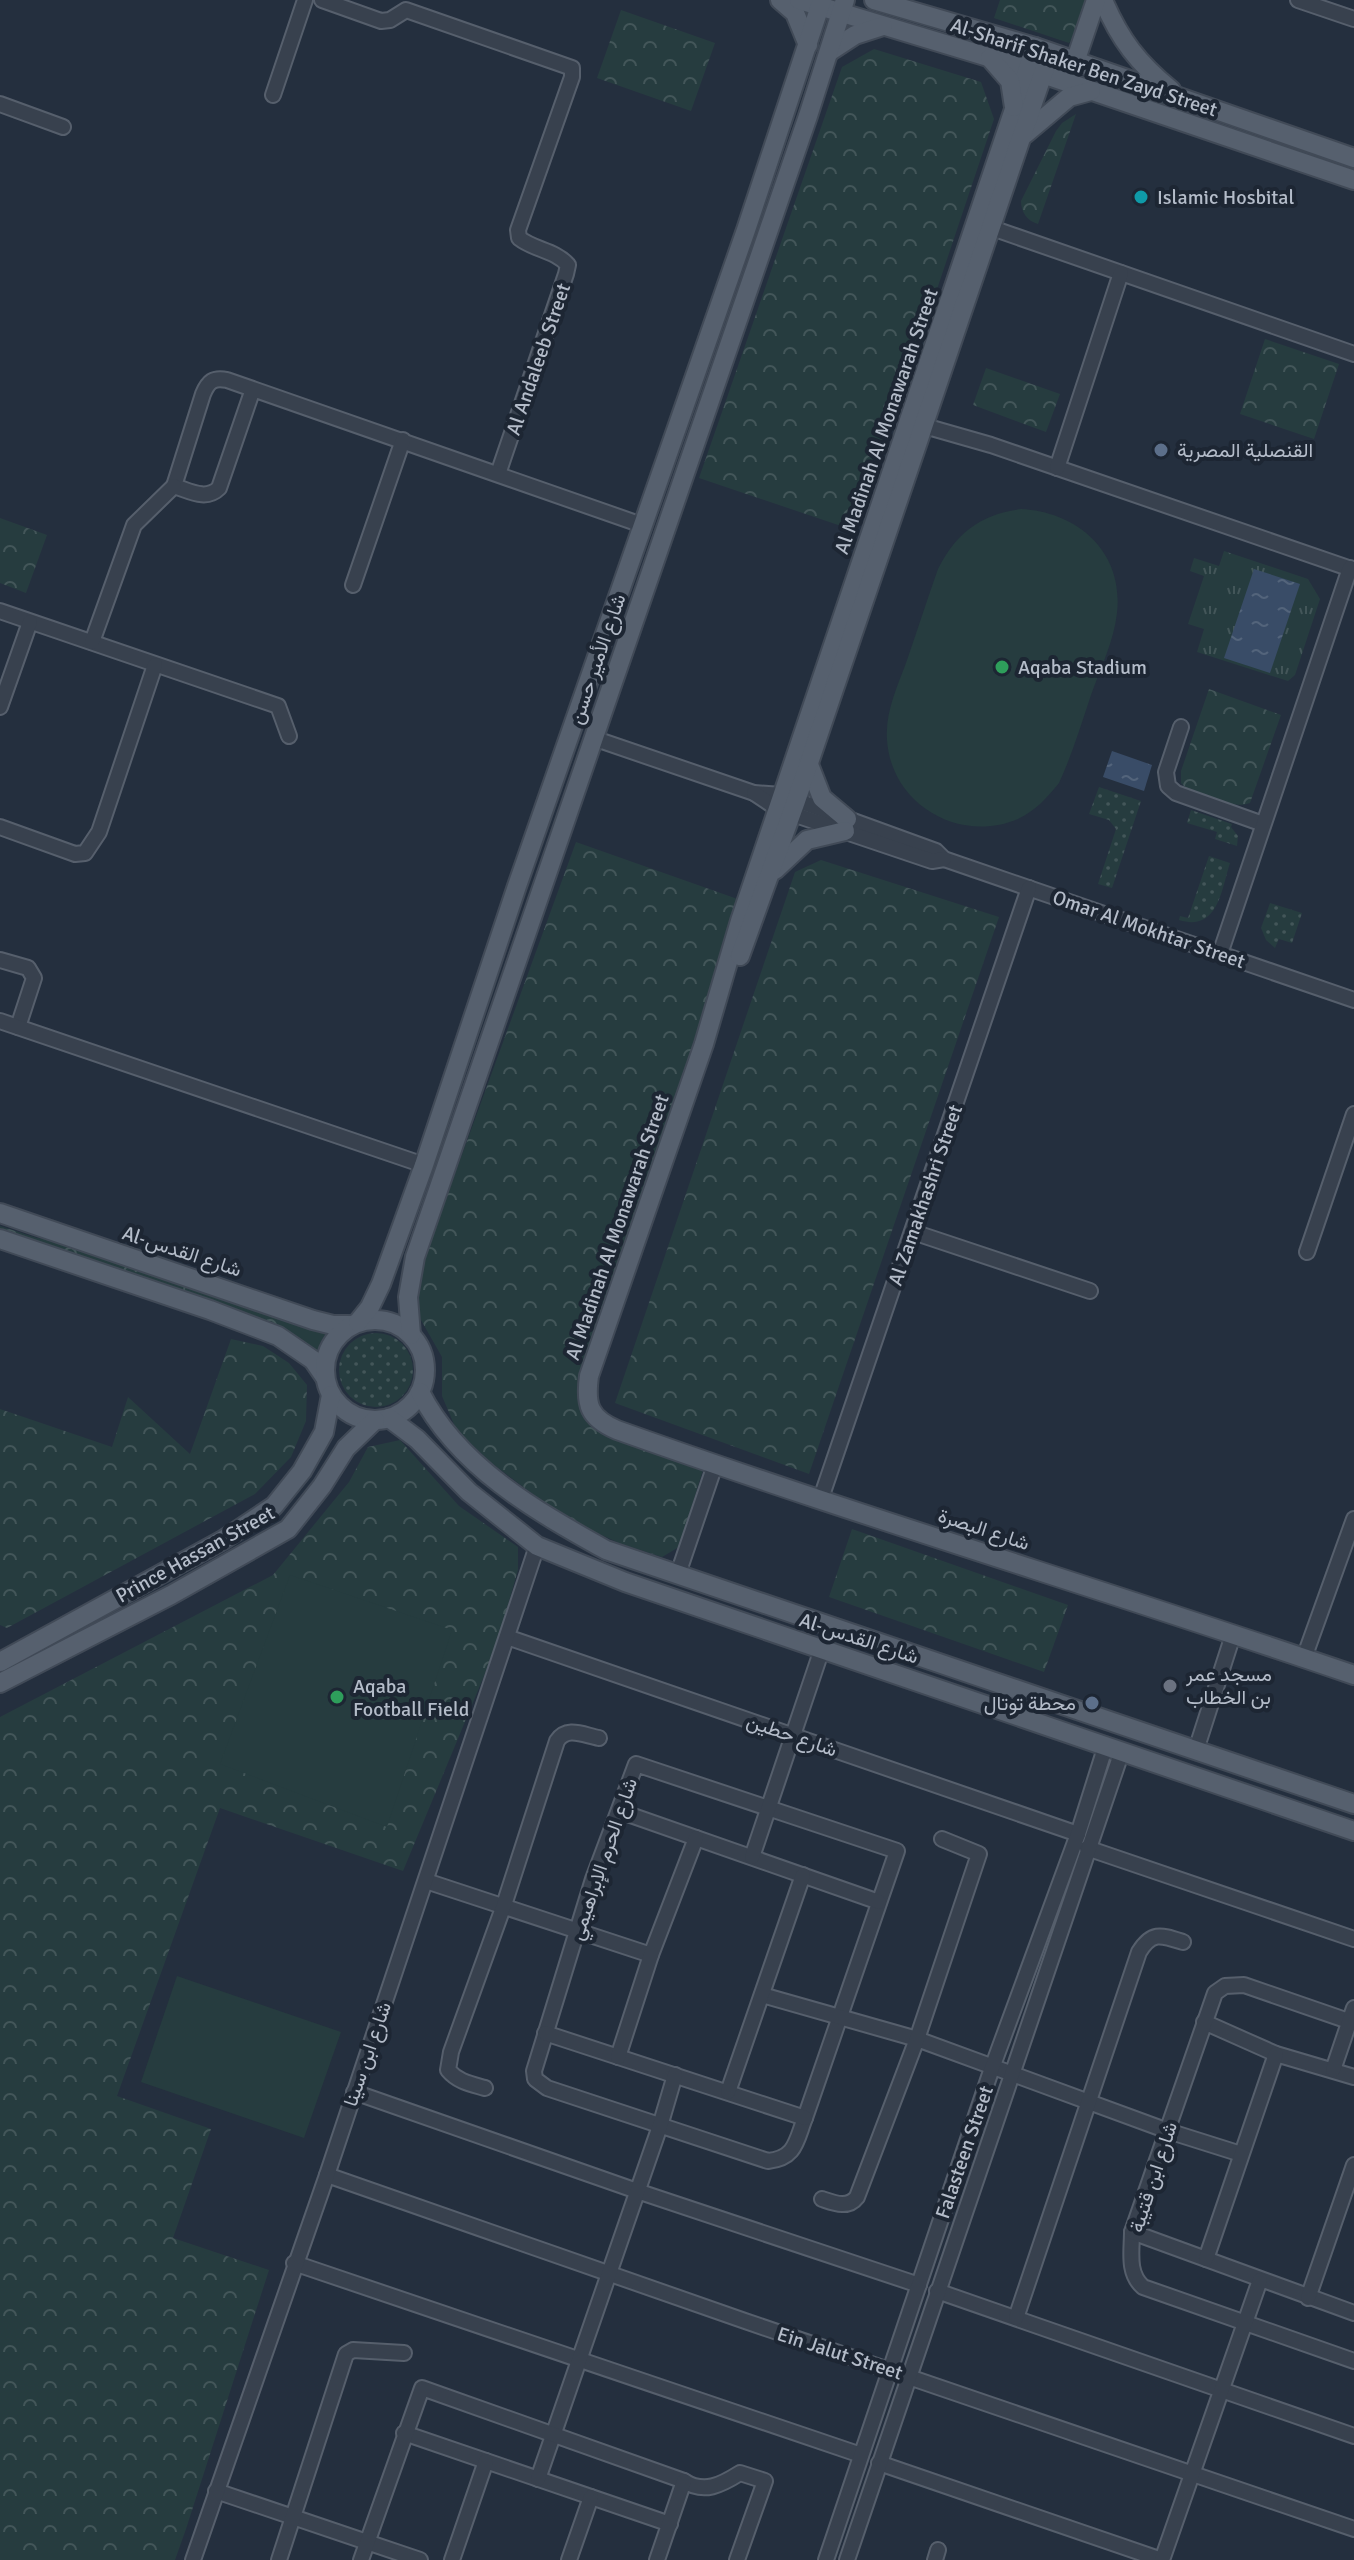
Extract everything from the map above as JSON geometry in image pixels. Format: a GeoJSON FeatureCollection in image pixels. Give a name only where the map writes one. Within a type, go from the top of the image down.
{"type":"FeatureCollection","features":[{"type":"Feature","properties":{"kind":"main road"},"geometry":{"type":"LineString","coordinates":[[780,0],[795,13],[808,45]]}},
{"type":"Feature","properties":{"kind":"main road","name":"Al-Sharif Shaker Ben Zayd Street"},"geometry":{"type":"LineString","coordinates":[[799,0],[843,6],[883,26],[1035,72],[1354,180]]}},
{"type":"Feature","properties":{"kind":"main road"},"geometry":{"type":"LineString","coordinates":[[1075,62],[1096,0]]}},
{"type":"Feature","properties":{"kind":"main road"},"geometry":{"type":"LineString","coordinates":[[1103,0],[1129,50],[1147,71],[1183,99]]}},
{"type":"Feature","properties":{"kind":"main road","name":"Al-Sharif Shaker Ben Zayd Street"},"geometry":{"type":"LineString","coordinates":[[884,2],[1042,50],[1354,158]]}},
{"type":"Feature","properties":{"kind":"main road","name":"شارع الأمير حسن"},"geometry":{"type":"LineString","coordinates":[[354,1324],[370,1307],[385,1274],[424,1165],[821,3]]}},
{"type":"Feature","properties":{"kind":"main road","name":"شارع الأمير حسن"},"geometry":{"type":"LineString","coordinates":[[411,1335],[408,1297],[415,1257],[843,6]]}},
{"type":"Feature","properties":{"kind":"main road"},"geometry":{"type":"LineString","coordinates":[[829,52],[855,35],[883,26]]}},
{"type":"Feature","properties":{"kind":"main road","name":"Al Madinah Al Monawarah Street"},"geometry":{"type":"LineString","coordinates":[[787,805],[1042,50]]}},
{"type":"Feature","properties":{"kind":"main road"},"geometry":{"type":"LineString","coordinates":[[990,58],[1010,81],[1015,134],[1069,97],[1091,91]]}},
{"type":"Feature","properties":{"kind":"main road","name":"Al Madinah Al Monawarah Street"},"geometry":{"type":"LineString","coordinates":[[787,805],[808,762],[916,423],[992,228],[1015,134]]}},
{"type":"Feature","properties":{"kind":"main road"},"geometry":{"type":"LineString","coordinates":[[688,398],[708,405]]}},
{"type":"Feature","properties":{"kind":"main road"},"geometry":{"type":"LineString","coordinates":[[770,875],[807,840],[846,825],[822,798],[808,762]]}},
{"type":"Feature","properties":{"kind":"main road"},"geometry":{"type":"LineString","coordinates":[[704,1044],[721,1008],[770,875],[787,805]]}},
{"type":"Feature","properties":{"kind":"main road"},"geometry":{"type":"LineString","coordinates":[[704,1044],[725,965],[787,805]]}},
{"type":"Feature","properties":{"kind":"main road"},"geometry":{"type":"LineString","coordinates":[[522,874],[543,880]]}},
{"type":"Feature","properties":{"kind":"main road","name":"Al Madinah Al Monawarah Street"},"geometry":{"type":"LineString","coordinates":[[601,1423],[587,1400],[589,1376],[704,1044]]}},
{"type":"Feature","properties":{"kind":"main road","name":"Al-شارع القدس"},"geometry":{"type":"LineString","coordinates":[[0,1213],[313,1320],[333,1325],[354,1324]]}},
{"type":"Feature","properties":{"kind":"main road"},"geometry":{"type":"LineString","coordinates":[[0,1239],[278,1336],[313,1360],[324,1376],[331,1395],[354,1416],[382,1419],[413,1404],[424,1380],[424,1356],[411,1335],[400,1326],[372,1319],[354,1324],[338,1334],[325,1361],[324,1376]]}},
{"type":"Feature","properties":{"kind":"main road","name":"Al-شارع القدس"},"geometry":{"type":"LineString","coordinates":[[420,1392],[453,1440],[480,1467],[551,1520],[606,1550],[1354,1804]]}},
{"type":"Feature","properties":{"kind":"main road","name":"Prince Hassan Street"},"geometry":{"type":"LineString","coordinates":[[0,1662],[223,1540],[274,1506],[302,1471],[324,1432],[331,1395]]}},
{"type":"Feature","properties":{"kind":"main road","name":"Al-شارع القدس"},"geometry":{"type":"LineString","coordinates":[[382,1419],[417,1439],[469,1492],[537,1546],[625,1582],[1354,1831]]}},
{"type":"Feature","properties":{"kind":"main road","name":"Prince Hassan Street"},"geometry":{"type":"LineString","coordinates":[[0,1682],[171,1595],[288,1529],[322,1486],[346,1448],[382,1419]]}},
{"type":"Feature","properties":{"kind":"main road","name":"شارع البصرة"},"geometry":{"type":"LineString","coordinates":[[601,1423],[820,1501],[1077,1582],[1354,1675]]}},
{"type":"Feature","properties":{"kind":"main road"},"geometry":{"type":"LineString","coordinates":[[931,1685],[945,1678],[946,1671],[941,1664]]}},
{"type":"Feature","properties":{"kind":"main road"},"geometry":{"type":"LineString","coordinates":[[964,1697],[957,1685],[961,1676],[968,1673]]}},
{"type":"Feature","properties":{"kind":"main road"},"geometry":{"type":"LineString","coordinates":[[1253,1796],[1261,1792],[1266,1784],[1262,1773]]}},
{"type":"Feature","properties":{"kind":"main road"},"geometry":{"type":"LineString","coordinates":[[1282,1806],[1278,1800],[1280,1790],[1287,1784],[1294,1784]]}},
{"type":"Feature","properties":{"kind":"street"},"geometry":{"type":"LineString","coordinates":[[273,95],[305,0]]}},
{"type":"Feature","properties":{"kind":"street","name":"Al Andaleeb Street"},"geometry":{"type":"LineString","coordinates":[[322,0],[381,21],[390,20],[406,10],[572,68],[572,77],[518,230],[519,238],[526,244],[560,256],[568,265],[498,474]]}},
{"type":"Feature","properties":{"kind":"street"},"geometry":{"type":"LineString","coordinates":[[1298,0],[1354,19]]}},
{"type":"Feature","properties":{"kind":"street"},"geometry":{"type":"LineString","coordinates":[[0,104],[63,127]]}},
{"type":"Feature","properties":{"kind":"street"},"geometry":{"type":"LineString","coordinates":[[992,228],[1354,354]]}},
{"type":"Feature","properties":{"kind":"street"},"geometry":{"type":"LineString","coordinates":[[1057,468],[1121,273]]}},
{"type":"Feature","properties":{"kind":"street"},"geometry":{"type":"LineString","coordinates":[[92,642],[134,525],[174,486],[203,394],[209,383],[219,378],[642,525]]}},
{"type":"Feature","properties":{"kind":"street"},"geometry":{"type":"LineString","coordinates":[[174,486],[203,495],[211,495],[219,488],[253,389]]}},
{"type":"Feature","properties":{"kind":"street"},"geometry":{"type":"LineString","coordinates":[[916,423],[1352,569],[1220,954]]}},
{"type":"Feature","properties":{"kind":"street"},"geometry":{"type":"LineString","coordinates":[[353,585],[403,440]]}},
{"type":"Feature","properties":{"kind":"street"},"geometry":{"type":"LineString","coordinates":[[0,611],[278,706],[289,736]]}},
{"type":"Feature","properties":{"kind":"street"},"geometry":{"type":"LineString","coordinates":[[0,707],[30,622]]}},
{"type":"Feature","properties":{"kind":"street"},"geometry":{"type":"LineString","coordinates":[[0,827],[75,854],[85,853],[99,832],[155,665]]}},
{"type":"Feature","properties":{"kind":"street"},"geometry":{"type":"LineString","coordinates":[[1181,727],[1166,772],[1168,786],[1176,793],[1263,824]]}},
{"type":"Feature","properties":{"kind":"street","name":"Omar Al Mokhtar Street"},"geometry":{"type":"LineString","coordinates":[[593,738],[846,825],[936,851],[944,859],[1354,1000]]}},
{"type":"Feature","properties":{"kind":"street","name":"Al Zamakhashri Street"},"geometry":{"type":"LineString","coordinates":[[820,1501],[1029,888]]}},
{"type":"Feature","properties":{"kind":"street"},"geometry":{"type":"LineString","coordinates":[[0,960],[28,968],[34,978],[18,1027]]}},
{"type":"Feature","properties":{"kind":"street"},"geometry":{"type":"LineString","coordinates":[[0,1021],[424,1165]]}},
{"type":"Feature","properties":{"kind":"street"},"geometry":{"type":"LineString","coordinates":[[1307,1252],[1354,1114]]}},
{"type":"Feature","properties":{"kind":"street"},"geometry":{"type":"LineString","coordinates":[[913,1232],[1090,1291]]}},
{"type":"Feature","properties":{"kind":"street"},"geometry":{"type":"LineString","coordinates":[[678,1574],[715,1465]]}},
{"type":"Feature","properties":{"kind":"street"},"geometry":{"type":"LineString","coordinates":[[1304,1658],[1354,1519]]}},
{"type":"Feature","properties":{"kind":"street","name":"شارع ابن سينا"},"geometry":{"type":"LineString","coordinates":[[193,2560],[327,2175],[537,1546]]}},
{"type":"Feature","properties":{"kind":"street"},"geometry":{"type":"LineString","coordinates":[[1196,1750],[1233,1635]]}},
{"type":"Feature","properties":{"kind":"street","name":"شارع حطين"},"geometry":{"type":"LineString","coordinates":[[507,1637],[1078,1834]]}},
{"type":"Feature","properties":{"kind":"street"},"geometry":{"type":"LineString","coordinates":[[752,1857],[822,1649]]}},
{"type":"Feature","properties":{"kind":"street"},"geometry":{"type":"LineString","coordinates":[[485,2088],[457,2080],[448,2070],[448,2064],[557,1741],[567,1731],[599,1738]]}},
{"type":"Feature","properties":{"kind":"street","name":"Falasteen Street"},"geometry":{"type":"LineString","coordinates":[[826,2560],[992,2068],[1078,1834],[1114,1748]]}},
{"type":"Feature","properties":{"kind":"street","name":"Falasteen Street"},"geometry":{"type":"LineString","coordinates":[[847,2560],[1087,1848],[1114,1748]]}},
{"type":"Feature","properties":{"kind":"street","name":"شارع الحرم الإبراهيمي"},"geometry":{"type":"LineString","coordinates":[[660,2126],[547,2088],[535,2079],[534,2071],[577,1931],[636,1764],[897,1851],[879,1902]]}},
{"type":"Feature","properties":{"kind":"street"},"geometry":{"type":"LineString","coordinates":[[619,1811],[879,1902],[793,2150],[786,2157],[768,2161],[660,2126]]}},
{"type":"Feature","properties":{"kind":"street"},"geometry":{"type":"LineString","coordinates":[[618,2057],[651,1955],[696,1838]]}},
{"type":"Feature","properties":{"kind":"street"},"geometry":{"type":"LineString","coordinates":[[822,2199],[839,2204],[852,2203],[857,2197],[917,2039],[979,1854],[942,1839]]}},
{"type":"Feature","properties":{"kind":"street"},"geometry":{"type":"LineString","coordinates":[[1087,1848],[1354,1939]]}},
{"type":"Feature","properties":{"kind":"street"},"geometry":{"type":"LineString","coordinates":[[728,2092],[803,1875]]}},
{"type":"Feature","properties":{"kind":"street"},"geometry":{"type":"LineString","coordinates":[[426,1881],[651,1955]]}},
{"type":"Feature","properties":{"kind":"street"},"geometry":{"type":"LineString","coordinates":[[1016,2318],[1139,1952],[1147,1939],[1154,1937],[1165,1936],[1183,1942]]}},
{"type":"Feature","properties":{"kind":"street","name":"شارع ابن قتيبة"},"geometry":{"type":"LineString","coordinates":[[1353,2018],[1244,1985],[1225,1986],[1215,1993],[1132,2232],[1133,2274],[1135,2281],[1143,2287],[1354,2361]]}},
{"type":"Feature","properties":{"kind":"street"},"geometry":{"type":"LineString","coordinates":[[762,1995],[917,2039],[1168,2131],[1241,2154]]}},
{"type":"Feature","properties":{"kind":"street"},"geometry":{"type":"LineString","coordinates":[[1333,2070],[1353,2018]]}},
{"type":"Feature","properties":{"kind":"street"},"geometry":{"type":"LineString","coordinates":[[1204,2022],[1276,2054],[1354,2077]]}},
{"type":"Feature","properties":{"kind":"street"},"geometry":{"type":"LineString","coordinates":[[545,2033],[805,2118]]}},
{"type":"Feature","properties":{"kind":"street"},"geometry":{"type":"LineString","coordinates":[[1206,2259],[1276,2054]]}},
{"type":"Feature","properties":{"kind":"street"},"geometry":{"type":"LineString","coordinates":[[538,2479],[675,2075]]}},
{"type":"Feature","properties":{"kind":"street"},"geometry":{"type":"LineString","coordinates":[[354,2092],[919,2285]]}},
{"type":"Feature","properties":{"kind":"street"},"geometry":{"type":"LineString","coordinates":[[1308,2298],[1350,2190],[1354,2165]]}},
{"type":"Feature","properties":{"kind":"street","name":"Ein Jalut Street"},"geometry":{"type":"LineString","coordinates":[[327,2175],[1354,2529]]}},
{"type":"Feature","properties":{"kind":"street"},"geometry":{"type":"LineString","coordinates":[[1132,2232],[1354,2313]]}},
{"type":"Feature","properties":{"kind":"street"},"geometry":{"type":"LineString","coordinates":[[294,2263],[861,2455]]}},
{"type":"Feature","properties":{"kind":"street"},"geometry":{"type":"LineString","coordinates":[[879,2463],[1162,2560],[1260,2280]]}},
{"type":"Feature","properties":{"kind":"street"},"geometry":{"type":"LineString","coordinates":[[937,2291],[1354,2436]]}},
{"type":"Feature","properties":{"kind":"street"},"geometry":{"type":"LineString","coordinates":[[279,2560],[346,2354],[353,2350],[404,2353]]}},
{"type":"Feature","properties":{"kind":"street"},"geometry":{"type":"LineString","coordinates":[[361,2560],[422,2388],[703,2489],[722,2484],[740,2473],[765,2481],[737,2560]]}},
{"type":"Feature","properties":{"kind":"street"},"geometry":{"type":"LineString","coordinates":[[404,2433],[670,2524]]}},
{"type":"Feature","properties":{"kind":"street"},"geometry":{"type":"LineString","coordinates":[[452,2560],[486,2461]]}},
{"type":"Feature","properties":{"kind":"street"},"geometry":{"type":"LineString","coordinates":[[657,2560],[684,2481]]}},
{"type":"Feature","properties":{"kind":"street"},"geometry":{"type":"LineString","coordinates":[[216,2491],[420,2560]]}},
{"type":"Feature","properties":{"kind":"street"},"geometry":{"type":"LineString","coordinates":[[569,2560],[591,2497]]}},
{"type":"Feature","properties":{"kind":"green space"},"geometry":{"type":"Polygon","coordinates":[[[1000,0],[1090,0],[1088,19],[1069,43],[994,18],[1000,0]]]}},
{"type":"Feature","properties":{"kind":"green space"},"geometry":{"type":"Polygon","coordinates":[[[621,10],[715,43],[691,111],[597,78],[621,10]]]}},
{"type":"Feature","properties":{"kind":"green space"},"geometry":{"type":"Polygon","coordinates":[[[874,49],[981,82],[994,119],[856,531],[699,478],[842,67],[874,49]]]}},
{"type":"Feature","properties":{"kind":"green space"},"geometry":{"type":"Polygon","coordinates":[[[1076,114],[1038,224],[1034,223],[1025,216],[1021,201],[1056,131],[1076,114]]]}},
{"type":"Feature","properties":{"kind":"green space"},"geometry":{"type":"Polygon","coordinates":[[[1265,339],[1339,364],[1314,439],[1240,414],[1265,339]]]}},
{"type":"Feature","properties":{"kind":"green space"},"geometry":{"type":"Polygon","coordinates":[[[986,368],[1060,394],[1046,432],[973,405],[986,368]]]}},
{"type":"Feature","properties":{"kind":"green space","name":"Aqaba Stadium"},"geometry":{"type":"Polygon","coordinates":[[[1021,509],[1061,518],[1093,539],[1113,571],[1117,613],[1110,644],[1059,783],[1040,804],[1018,819],[996,825],[973,826],[952,822],[932,813],[915,800],[901,783],[891,763],[888,720],[945,556],[971,527],[994,515],[1021,509]]]}},
{"type":"Feature","properties":{"kind":"green space"},"geometry":{"type":"Polygon","coordinates":[[[0,518],[47,535],[26,593],[0,583],[0,518]]]}},
{"type":"Feature","properties":{"kind":"green space"},"geometry":{"type":"Polygon","coordinates":[[[1224,551],[1308,579],[1320,599],[1295,675],[1288,681],[1197,652],[1204,629],[1188,624],[1204,576],[1190,571],[1194,558],[1219,566],[1224,551]]]}},
{"type":"Feature","properties":{"kind":"green space"},"geometry":{"type":"Polygon","coordinates":[[[1209,689],[1281,715],[1250,803],[1226,803],[1186,788],[1181,783],[1181,771],[1209,689]]]}},
{"type":"Feature","properties":{"kind":"green space"},"geometry":{"type":"Polygon","coordinates":[[[1099,787],[1141,801],[1112,888],[1098,884],[1116,829],[1109,820],[1089,814],[1099,787]]]}},
{"type":"Feature","properties":{"kind":"green space"},"geometry":{"type":"Polygon","coordinates":[[[1191,810],[1232,824],[1238,836],[1237,846],[1215,839],[1217,832],[1187,823],[1191,810]]]}},
{"type":"Feature","properties":{"kind":"green space"},"geometry":{"type":"Polygon","coordinates":[[[576,842],[746,902],[583,1395],[598,1426],[696,1461],[703,1470],[679,1547],[662,1557],[619,1543],[565,1518],[490,1462],[456,1429],[442,1396],[442,1357],[417,1313],[417,1278],[576,842]]]}},
{"type":"Feature","properties":{"kind":"green space"},"geometry":{"type":"Polygon","coordinates":[[[1209,856],[1230,863],[1216,906],[1202,920],[1179,920],[1180,916],[1188,918],[1209,856]]]}},
{"type":"Feature","properties":{"kind":"green space"},"geometry":{"type":"Polygon","coordinates":[[[821,860],[999,917],[809,1474],[615,1403],[795,872],[821,860]]]}},
{"type":"Feature","properties":{"kind":"green space"},"geometry":{"type":"Polygon","coordinates":[[[1270,903],[1302,913],[1292,943],[1279,939],[1275,948],[1266,940],[1261,928],[1270,903]]]}},
{"type":"Feature","properties":{"kind":"green space"},"geometry":{"type":"Polygon","coordinates":[[[0,1226],[37,1238],[61,1241],[328,1330],[320,1343],[319,1352],[290,1333],[256,1319],[0,1231],[0,1226]]]}},
{"type":"Feature","properties":{"kind":"green space"},"geometry":{"type":"Polygon","coordinates":[[[376,1333],[390,1336],[402,1344],[410,1356],[413,1370],[410,1384],[402,1396],[390,1404],[376,1407],[362,1404],[350,1396],[342,1384],[339,1370],[342,1356],[350,1344],[362,1336],[376,1333]]]}},
{"type":"Feature","properties":{"kind":"green space"},"geometry":{"type":"Polygon","coordinates":[[[231,1339],[263,1346],[289,1363],[307,1385],[306,1421],[291,1457],[255,1494],[7,1628],[0,1625],[0,1409],[112,1447],[128,1397],[190,1454],[231,1339]]]}},
{"type":"Feature","properties":{"kind":"green space"},"geometry":{"type":"Polygon","coordinates":[[[400,1440],[459,1506],[518,1547],[518,1570],[496,1647],[403,1871],[220,1808],[117,2096],[211,2129],[173,2238],[269,2270],[175,2560],[0,2560],[0,1717],[273,1575],[349,1482],[368,1447],[400,1440]]]}},
{"type":"Feature","properties":{"kind":"green space"},"geometry":{"type":"Polygon","coordinates":[[[852,1529],[1068,1605],[1044,1672],[829,1597],[852,1529]]]}},
{"type":"Feature","properties":{"kind":"green space","name":"Aqaba Football Field"},"geometry":{"type":"Polygon","coordinates":[[[290,1575],[452,1630],[387,1827],[220,1764],[290,1575]]]}},
{"type":"Feature","properties":{"kind":"green space"},"geometry":{"type":"Polygon","coordinates":[[[177,1976],[341,2032],[304,2138],[141,2082],[177,1976]]]}},
{"type":"Feature","properties":{"kind":"water"},"geometry":{"type":"Polygon","coordinates":[[[1254,569],[1300,584],[1270,673],[1224,658],[1254,569]]]}},
{"type":"Feature","properties":{"kind":"water"},"geometry":{"type":"Polygon","coordinates":[[[1112,751],[1152,765],[1144,791],[1103,777],[1112,751]]]}},
{"type":"Feature","properties":{"kind":"place","name":"Islamic Hosbital"},"geometry":{"type":"Point","coordinates":[1141,197]}},
{"type":"Feature","properties":{"kind":"place","name":"القنصلية المصرية"},"geometry":{"type":"Point","coordinates":[1161,450]}},
{"type":"Feature","properties":{"kind":"place","name":"Aqaba Stadium"},"geometry":{"type":"Point","coordinates":[1002,667]}},
{"type":"Feature","properties":{"kind":"place","name":"مسجد عمر بن الخطاب"},"geometry":{"type":"Point","coordinates":[1170,1686]}},
{"type":"Feature","properties":{"kind":"place","name":"Aqaba Football Field"},"geometry":{"type":"Point","coordinates":[337,1697]}},
{"type":"Feature","properties":{"kind":"place","name":"محطة توتال"},"geometry":{"type":"Point","coordinates":[1092,1703]}}]}
